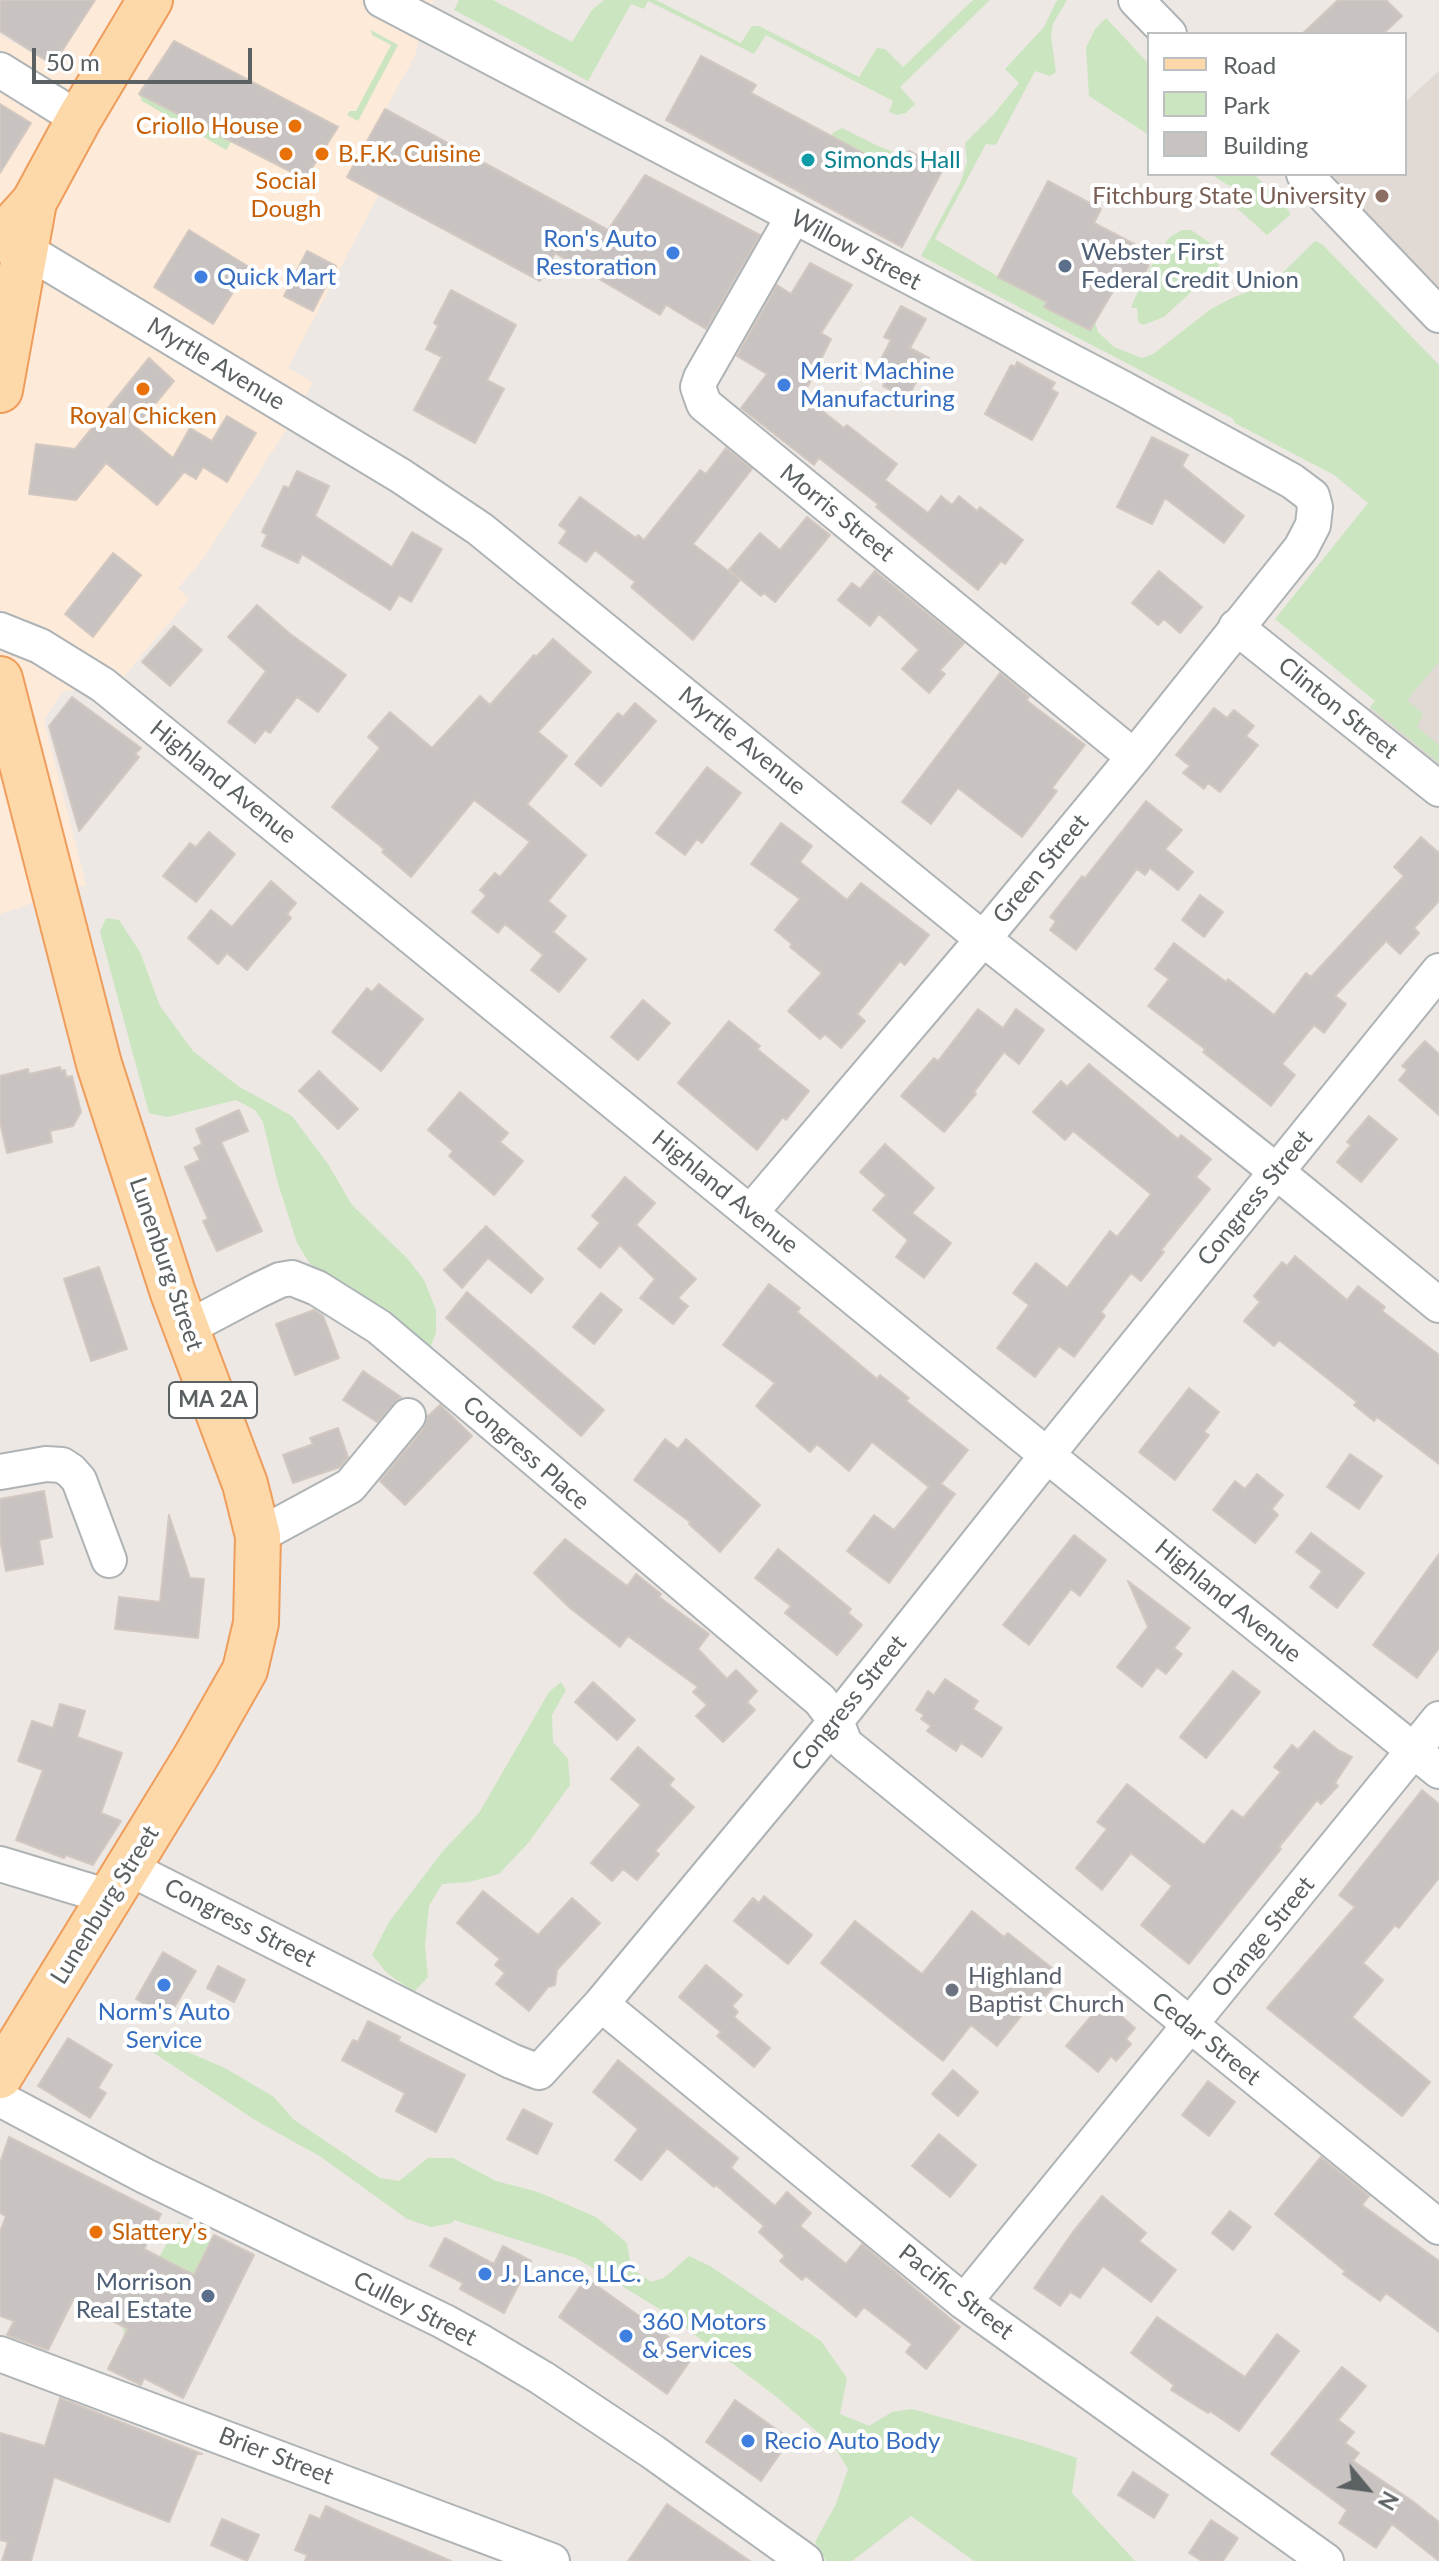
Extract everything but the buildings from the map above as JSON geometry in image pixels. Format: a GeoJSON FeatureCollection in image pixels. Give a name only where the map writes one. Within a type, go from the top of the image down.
{"type":"FeatureCollection","features":[{"type":"Feature","properties":{"kind":"main road"},"geometry":{"type":"LineString","coordinates":[[2,369],[9,245],[150,0]]}},
{"type":"Feature","properties":{"kind":"main road","name":"Lunenburg Street"},"geometry":{"type":"LineString","coordinates":[[0,679],[99,1064],[173,1293],[245,1484],[258,1536],[256,1623],[245,1670],[0,2076]]}},
{"type":"Feature","properties":{"kind":"street","name":"Willow Street"},"geometry":{"type":"LineString","coordinates":[[382,0],[1122,388],[1292,481],[1312,496],[1315,514]]}},
{"type":"Feature","properties":{"kind":"street"},"geometry":{"type":"LineString","coordinates":[[1136,0],[1167,32]]}},
{"type":"Feature","properties":{"kind":"street"},"geometry":{"type":"LineString","coordinates":[[0,70],[79,119]]}},
{"type":"Feature","properties":{"kind":"street"},"geometry":{"type":"LineString","coordinates":[[1306,176],[1439,315]]}},
{"type":"Feature","properties":{"kind":"street","name":"Morris Street"},"geometry":{"type":"LineString","coordinates":[[793,217],[701,378],[698,387],[704,404],[1134,757]]}},
{"type":"Feature","properties":{"kind":"street","name":"Myrtle Avenue"},"geometry":{"type":"LineString","coordinates":[[9,245],[401,476],[480,529],[1439,1305]]}},
{"type":"Feature","properties":{"kind":"street","name":"Green Street"},"geometry":{"type":"LineString","coordinates":[[750,1213],[1134,757],[1301,548],[1315,514]]}},
{"type":"Feature","properties":{"kind":"street","name":"Clinton Street"},"geometry":{"type":"LineString","coordinates":[[1236,627],[1439,789]]}},
{"type":"Feature","properties":{"kind":"street","name":"Highland Avenue"},"geometry":{"type":"LineString","coordinates":[[0,630],[40,646],[103,685],[1427,1761]]}},
{"type":"Feature","properties":{"kind":"street","name":"Congress Street"},"geometry":{"type":"LineString","coordinates":[[119,1882],[539,2072],[601,2004],[836,1721],[1439,971]]}},
{"type":"Feature","properties":{"kind":"street","name":"Congress Place"},"geometry":{"type":"LineString","coordinates":[[187,1328],[280,1280],[292,1278],[317,1288],[379,1327],[820,1700],[836,1721]]}},
{"type":"Feature","properties":{"kind":"street"},"geometry":{"type":"LineString","coordinates":[[258,1536],[350,1486],[408,1416]]}},
{"type":"Feature","properties":{"kind":"street"},"geometry":{"type":"LineString","coordinates":[[0,1472],[46,1464],[62,1465],[71,1471],[79,1480],[109,1560]]}},
{"type":"Feature","properties":{"kind":"street","name":"Orange Street"},"geometry":{"type":"LineString","coordinates":[[964,2302],[1190,2026],[1427,1761],[1439,1719]]}},
{"type":"Feature","properties":{"kind":"street","name":"Cedar Street"},"geometry":{"type":"LineString","coordinates":[[836,1721],[845,1744],[1439,2227]]}},
{"type":"Feature","properties":{"kind":"street"},"geometry":{"type":"LineString","coordinates":[[0,1864],[119,1882]]}},
{"type":"Feature","properties":{"kind":"street","name":"Pacific Street"},"geometry":{"type":"LineString","coordinates":[[601,2004],[964,2302],[1326,2561]]}},
{"type":"Feature","properties":{"kind":"street","name":"Culley Street"},"geometry":{"type":"LineString","coordinates":[[0,2099],[145,2176],[483,2343],[629,2436],[805,2561]]}},
{"type":"Feature","properties":{"kind":"street","name":"Brier Street"},"geometry":{"type":"LineString","coordinates":[[0,2354],[552,2561]]}},
{"type":"Feature","properties":{"kind":"shaded area"},"geometry":{"type":"Polygon","coordinates":[[[95,0],[434,0],[421,21],[416,54],[348,177],[379,194],[288,368],[313,382],[297,413],[203,559],[178,588],[189,599],[111,692],[84,673],[75,690],[62,692],[44,720],[86,885],[0,914],[0,35],[53,65],[95,0]]]}},
{"type":"Feature","properties":{"kind":"shaded area","name":"Fitchburg State University"},"geometry":{"type":"Polygon","coordinates":[[[1439,71],[1439,315],[1315,186],[1326,176],[1407,176],[1407,100],[1439,71]]]}},
{"type":"Feature","properties":{"kind":"shaded area"},"geometry":{"type":"Polygon","coordinates":[[[1439,624],[1439,789],[1357,724],[1439,624]]]}},
{"type":"Feature","properties":{"kind":"green space"},"geometry":{"type":"Polygon","coordinates":[[[459,0],[493,0],[572,42],[592,10],[604,0],[656,0],[741,43],[752,26],[759,26],[859,77],[877,48],[885,49],[903,67],[973,0],[990,0],[900,87],[915,104],[906,113],[897,115],[889,112],[893,101],[766,35],[754,54],[648,1],[644,9],[631,4],[588,81],[454,10],[459,0]]]}},
{"type":"Feature","properties":{"kind":"green space"},"geometry":{"type":"Polygon","coordinates":[[[1057,0],[1067,0],[1053,24],[1051,36],[1056,72],[1050,76],[1035,71],[997,143],[986,144],[935,239],[1047,302],[1044,307],[1090,330],[1095,322],[1098,332],[1114,347],[1142,358],[1153,354],[1211,309],[1272,283],[1315,241],[1322,244],[1439,365],[1439,662],[1407,700],[1423,714],[1417,727],[1439,745],[1439,763],[1370,707],[1375,701],[1275,619],[1368,503],[1334,475],[1235,423],[1232,418],[921,256],[961,181],[967,162],[965,143],[1019,83],[1005,69],[1044,27],[1057,0]]]}},
{"type":"Feature","properties":{"kind":"green space"},"geometry":{"type":"Polygon","coordinates":[[[1106,18],[1147,62],[1147,134],[1089,96],[1086,48],[1095,29],[1106,18]]]}},
{"type":"Feature","properties":{"kind":"green space"},"geometry":{"type":"Polygon","coordinates":[[[371,30],[398,45],[358,121],[347,115],[350,111],[356,111],[391,45],[372,35],[371,30]]]}},
{"type":"Feature","properties":{"kind":"green space"},"geometry":{"type":"Polygon","coordinates":[[[139,94],[232,141],[226,150],[142,101],[139,94]]]}},
{"type":"Feature","properties":{"kind":"green space"},"geometry":{"type":"Polygon","coordinates":[[[842,128],[894,152],[909,151],[898,172],[831,136],[842,128]]]}},
{"type":"Feature","properties":{"kind":"green space"},"geometry":{"type":"Polygon","coordinates":[[[1213,176],[1256,176],[1290,215],[1267,235],[1229,201],[1233,188],[1213,176]]]}},
{"type":"Feature","properties":{"kind":"green space"},"geometry":{"type":"Polygon","coordinates":[[[1182,230],[1191,230],[1210,243],[1220,257],[1219,266],[1164,317],[1143,325],[1138,322],[1137,308],[1131,308],[1134,300],[1158,253],[1170,237],[1182,230]]]}},
{"type":"Feature","properties":{"kind":"green space"},"geometry":{"type":"Polygon","coordinates":[[[106,918],[119,920],[140,952],[160,1006],[193,1051],[238,1086],[292,1116],[328,1164],[352,1205],[408,1259],[424,1280],[436,1310],[436,1332],[431,1346],[310,1264],[297,1243],[263,1122],[255,1110],[236,1100],[167,1117],[149,1113],[100,932],[106,918]]]}},
{"type":"Feature","properties":{"kind":"green space"},"geometry":{"type":"Polygon","coordinates":[[[561,1682],[566,1690],[552,1715],[553,1742],[568,1759],[570,1785],[529,1842],[499,1874],[469,1882],[442,1884],[429,1906],[425,1945],[428,1977],[414,1992],[387,1973],[372,1955],[389,1922],[442,1852],[479,1813],[549,1692],[561,1682]]]}},
{"type":"Feature","properties":{"kind":"green space"},"geometry":{"type":"Polygon","coordinates":[[[162,2041],[225,2068],[274,2097],[293,2119],[380,2178],[399,2181],[428,2158],[453,2158],[496,2181],[538,2192],[596,2217],[627,2243],[631,2268],[651,2282],[664,2278],[689,2256],[710,2266],[821,2341],[847,2378],[840,2414],[869,2426],[892,2412],[912,2409],[1077,2458],[1072,2493],[1135,2561],[974,2561],[911,2516],[852,2561],[826,2561],[815,2542],[836,2504],[848,2469],[834,2446],[774,2395],[666,2313],[576,2258],[454,2220],[431,2227],[407,2219],[321,2157],[255,2120],[151,2051],[153,2043],[162,2041]]]}},
{"type":"Feature","properties":{"kind":"green space"},"geometry":{"type":"Polygon","coordinates":[[[178,2222],[212,2239],[155,2352],[124,2337],[123,2326],[178,2222]]]}},
{"type":"Feature","properties":{"kind":"place","name":"Criollo House"},"geometry":{"type":"Point","coordinates":[295,126]}},
{"type":"Feature","properties":{"kind":"place","name":"Social Dough"},"geometry":{"type":"Point","coordinates":[286,154]}},
{"type":"Feature","properties":{"kind":"place","name":"B.F.K. Cuisine"},"geometry":{"type":"Point","coordinates":[322,154]}},
{"type":"Feature","properties":{"kind":"place","name":"Simonds Hall"},"geometry":{"type":"Point","coordinates":[808,160]}},
{"type":"Feature","properties":{"kind":"place","name":"Fitchburg State University"},"geometry":{"type":"Point","coordinates":[1382,196]}},
{"type":"Feature","properties":{"kind":"place","name":"Ron's Auto Restoration"},"geometry":{"type":"Point","coordinates":[673,253]}},
{"type":"Feature","properties":{"kind":"place","name":"Webster First Federal Credit Union"},"geometry":{"type":"Point","coordinates":[1065,266]}},
{"type":"Feature","properties":{"kind":"place","name":"Quick Mart"},"geometry":{"type":"Point","coordinates":[201,277]}},
{"type":"Feature","properties":{"kind":"place","name":"Merit Machine Manufacturing"},"geometry":{"type":"Point","coordinates":[784,385]}},
{"type":"Feature","properties":{"kind":"place","name":"Royal Chicken"},"geometry":{"type":"Point","coordinates":[143,389]}},
{"type":"Feature","properties":{"kind":"place","name":"Norm's Auto Service"},"geometry":{"type":"Point","coordinates":[164,1985]}},
{"type":"Feature","properties":{"kind":"place","name":"Highland Baptist Church"},"geometry":{"type":"Point","coordinates":[952,1990]}},
{"type":"Feature","properties":{"kind":"place","name":"Slattery's"},"geometry":{"type":"Point","coordinates":[96,2232]}},
{"type":"Feature","properties":{"kind":"place","name":"J. Lance, LLC."},"geometry":{"type":"Point","coordinates":[485,2274]}},
{"type":"Feature","properties":{"kind":"place","name":"Morrison Real Estate"},"geometry":{"type":"Point","coordinates":[208,2296]}},
{"type":"Feature","properties":{"kind":"place","name":"360 Motors & Services"},"geometry":{"type":"Point","coordinates":[626,2336]}},
{"type":"Feature","properties":{"kind":"place","name":"Recio Auto Body"},"geometry":{"type":"Point","coordinates":[748,2441]}}]}
